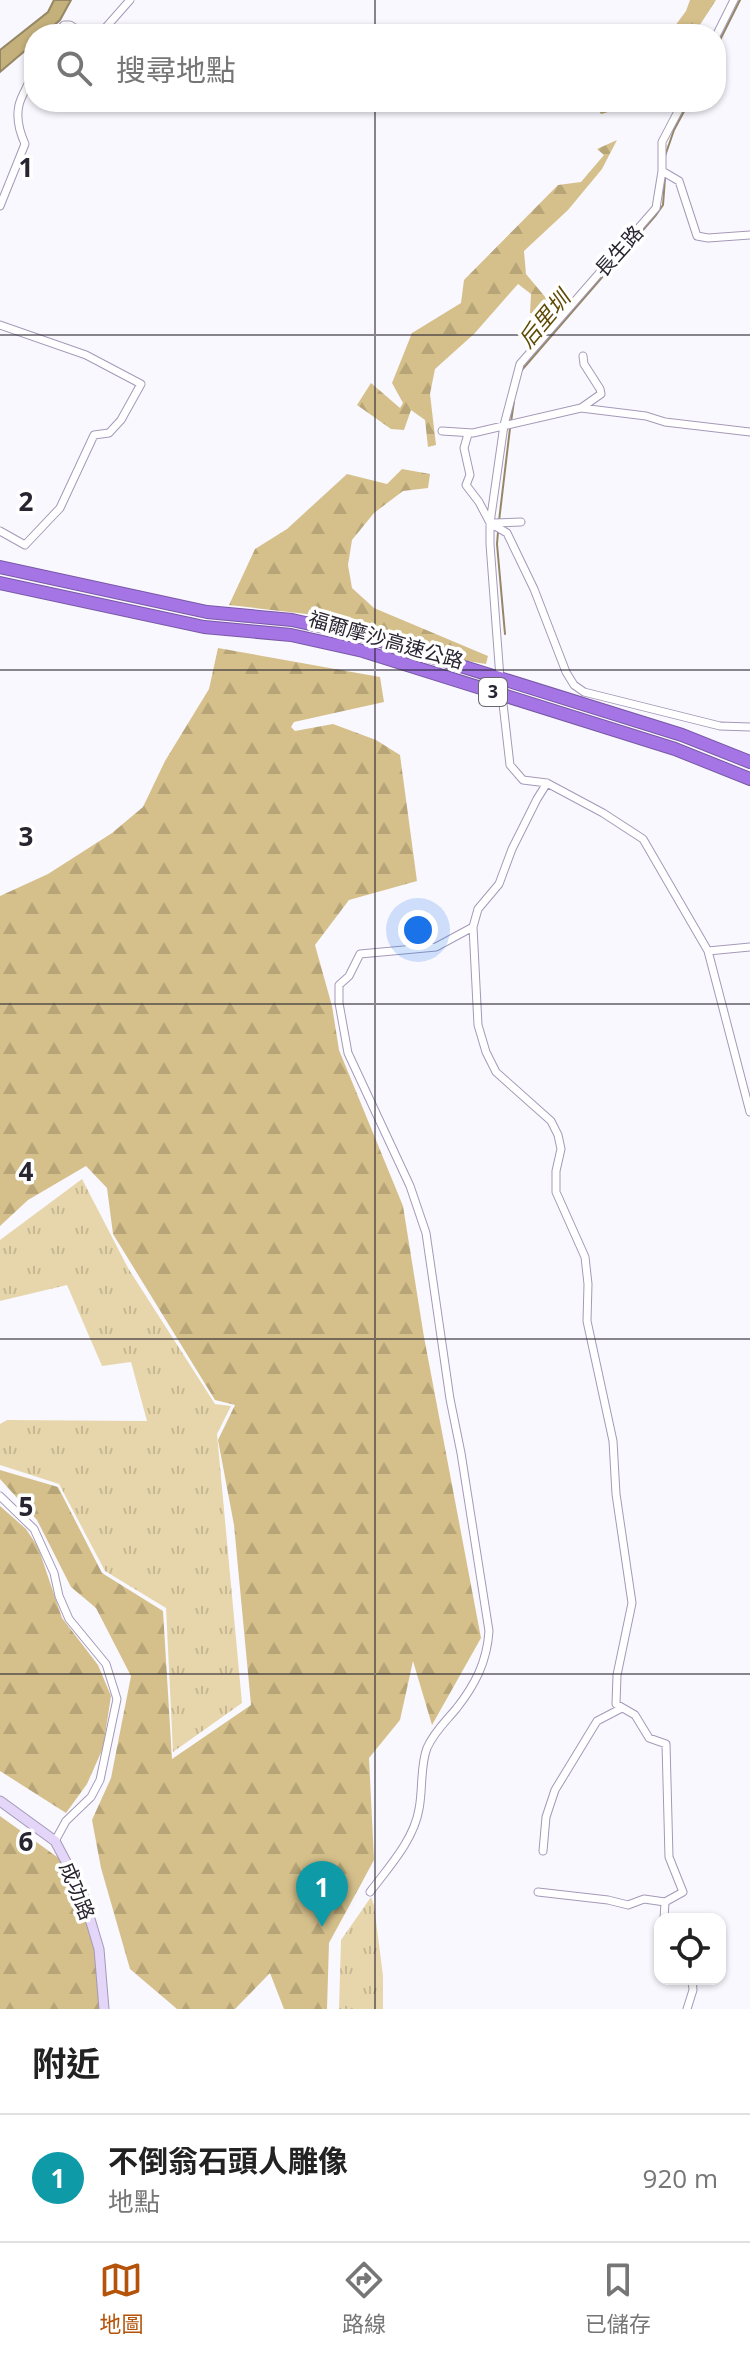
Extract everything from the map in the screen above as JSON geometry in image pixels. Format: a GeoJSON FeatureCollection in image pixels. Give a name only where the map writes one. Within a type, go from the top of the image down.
{"type":"FeatureCollection","features":[{"type":"Feature","properties":{"kind":"highway","name":"福爾摩沙高速公路"},"geometry":{"type":"LineString","coordinates":[[0,567],[207,612],[292,620],[368,637],[682,735],[750,762]]}},
{"type":"Feature","properties":{"kind":"highway","name":"福爾摩沙高速公路"},"geometry":{"type":"LineString","coordinates":[[0,583],[204,627],[291,635],[363,651],[675,749],[750,779]]}},
{"type":"Feature","properties":{"kind":"street"},"geometry":{"type":"LineString","coordinates":[[109,24],[130,0]]}},
{"type":"Feature","properties":{"kind":"street"},"geometry":{"type":"LineString","coordinates":[[722,24],[734,0]]}},
{"type":"Feature","properties":{"kind":"street"},"geometry":{"type":"LineString","coordinates":[[0,206],[25,144],[20,131],[19,106],[24,96]]}},
{"type":"Feature","properties":{"kind":"street","name":"長生路"},"geometry":{"type":"LineString","coordinates":[[547,783],[523,780],[510,765],[497,648],[490,523],[504,425],[520,364],[656,208],[662,171],[662,142],[678,112]]}},
{"type":"Feature","properties":{"kind":"street"},"geometry":{"type":"LineString","coordinates":[[662,171],[679,181],[697,236],[750,235]]}},
{"type":"Feature","properties":{"kind":"street"},"geometry":{"type":"LineString","coordinates":[[0,325],[86,355],[141,384],[121,420],[109,433],[94,435],[60,508],[37,533],[25,545],[0,531]]}},
{"type":"Feature","properties":{"kind":"street"},"geometry":{"type":"LineString","coordinates":[[581,408],[601,394],[584,364],[583,356]]}},
{"type":"Feature","properties":{"kind":"street"},"geometry":{"type":"LineString","coordinates":[[442,431],[468,434],[581,408],[750,432]]}},
{"type":"Feature","properties":{"kind":"street"},"geometry":{"type":"LineString","coordinates":[[468,434],[464,448],[470,475],[466,485],[490,523],[507,533],[574,685],[584,692],[720,726],[750,727]]}},
{"type":"Feature","properties":{"kind":"street"},"geometry":{"type":"LineString","coordinates":[[490,523],[521,522]]}},
{"type":"Feature","properties":{"kind":"street"},"geometry":{"type":"LineString","coordinates":[[538,1892],[628,1905],[644,1899],[665,1902],[683,1892],[669,1857],[666,1744],[649,1738],[635,1715],[616,1704],[617,1675],[632,1603],[616,1494],[613,1441],[587,1321],[585,1257],[556,1192],[556,1171],[561,1149],[558,1135],[551,1121],[496,1072],[478,1025],[473,927],[478,909],[499,884],[512,849],[547,783],[643,839],[708,951],[750,1112]]}},
{"type":"Feature","properties":{"kind":"street"},"geometry":{"type":"LineString","coordinates":[[370,1892],[401,1850],[413,1827],[419,1812],[426,1750],[480,1671],[488,1654],[489,1631],[426,1233],[410,1186],[348,1053],[339,985],[349,976],[360,954],[436,947],[473,927]]}},
{"type":"Feature","properties":{"kind":"street"},"geometry":{"type":"LineString","coordinates":[[708,951],[750,947]]}},
{"type":"Feature","properties":{"kind":"street"},"geometry":{"type":"LineString","coordinates":[[0,1496],[34,1529],[54,1573],[69,1619],[106,1664],[117,1699],[100,1780],[91,1797],[66,1821],[55,1841]]}},
{"type":"Feature","properties":{"kind":"street"},"geometry":{"type":"LineString","coordinates":[[543,1851],[546,1817],[555,1790],[597,1721],[622,1708]]}},
{"type":"Feature","properties":{"kind":"street","name":"成功路"},"geometry":{"type":"LineString","coordinates":[[0,1801],[55,1841],[82,1892],[99,1949],[104,2009]]}},
{"type":"Feature","properties":{"kind":"street"},"geometry":{"type":"LineString","coordinates":[[664,1913],[665,1902]]}},
{"type":"Feature","properties":{"kind":"street"},"geometry":{"type":"LineString","coordinates":[[687,2009],[693,1985]]}},
{"type":"Feature","properties":{"kind":"green space"},"geometry":{"type":"Polygon","coordinates":[[[690,0],[716,0],[700,24],[676,24],[690,0]]]}},
{"type":"Feature","properties":{"kind":"green space"},"geometry":{"type":"Polygon","coordinates":[[[617,140],[602,169],[568,210],[524,251],[526,274],[551,304],[545,316],[530,313],[531,294],[518,284],[474,334],[435,369],[430,394],[436,445],[428,447],[425,420],[411,410],[404,430],[391,429],[357,405],[371,383],[400,408],[403,403],[392,383],[412,333],[461,303],[464,280],[558,185],[581,182],[604,155],[597,149],[617,140]]]}},
{"type":"Feature","properties":{"kind":"green space"},"geometry":{"type":"Polygon","coordinates":[[[402,469],[430,474],[428,488],[403,491],[374,513],[352,540],[348,565],[352,588],[374,608],[488,656],[486,664],[455,659],[359,620],[229,605],[255,549],[287,529],[347,474],[387,484],[402,469]]]}},
{"type":"Feature","properties":{"kind":"green space"},"geometry":{"type":"Polygon","coordinates":[[[218,648],[380,677],[384,702],[294,722],[291,727],[295,731],[333,724],[376,740],[400,755],[417,881],[349,900],[315,945],[332,1006],[339,1050],[403,1206],[424,1337],[481,1638],[432,1725],[413,1661],[400,1720],[369,1758],[374,1860],[329,1943],[327,2009],[284,2009],[270,1973],[235,2009],[177,2009],[130,1969],[101,1868],[92,1820],[111,1778],[131,1676],[96,1608],[71,1587],[37,1520],[0,1479],[0,1470],[58,1487],[102,1573],[163,1611],[172,1759],[251,1705],[234,1525],[218,1440],[235,1405],[215,1400],[113,1234],[107,1188],[86,1166],[28,1200],[0,1226],[0,896],[48,874],[112,833],[143,807],[165,761],[209,689],[218,648]]]}},
{"type":"Feature","properties":{"kind":"green space"},"geometry":{"type":"Polygon","coordinates":[[[82,1179],[128,1268],[215,1404],[231,1406],[217,1434],[242,1703],[173,1752],[166,1608],[105,1571],[59,1484],[0,1465],[0,1424],[7,1420],[147,1421],[131,1362],[102,1366],[67,1285],[0,1301],[0,1240],[82,1179]]]}},
{"type":"Feature","properties":{"kind":"green space"},"geometry":{"type":"Polygon","coordinates":[[[0,1506],[26,1529],[38,1547],[62,1618],[98,1665],[111,1696],[103,1748],[87,1784],[66,1813],[0,1771],[0,1506]]]}},
{"type":"Feature","properties":{"kind":"green space"},"geometry":{"type":"Polygon","coordinates":[[[0,1816],[60,1859],[97,1930],[104,2009],[0,2009],[0,1816]]]}},
{"type":"Feature","properties":{"kind":"green space"},"geometry":{"type":"Polygon","coordinates":[[[371,1897],[383,1976],[383,2009],[339,2009],[341,1940],[371,1897]]]}},
{"type":"Feature","properties":{"kind":"shaded area"},"geometry":{"type":"Polygon","coordinates":[[[54,0],[71,0],[55,24],[33,24],[48,12],[54,0]]]}},
{"type":"Feature","properties":{"kind":"shaded area"},"geometry":{"type":"Polygon","coordinates":[[[24,31],[24,52],[0,72],[0,50],[24,31]]]}},
{"type":"Feature","properties":{"kind":"waterway","name":"后里圳"},"geometry":{"type":"LineString","coordinates":[[726,28],[740,0]]}},
{"type":"Feature","properties":{"kind":"waterway","name":"后里圳"},"geometry":{"type":"LineString","coordinates":[[665,156],[684,112]]}},
{"type":"Feature","properties":{"kind":"waterway","name":"后里圳"},"geometry":{"type":"LineString","coordinates":[[521,371],[656,215],[663,205],[665,178]]}},
{"type":"Feature","properties":{"kind":"waterway","name":"后里圳"},"geometry":{"type":"LineString","coordinates":[[511,422],[514,401]]}},
{"type":"Feature","properties":{"kind":"waterway","name":"后里圳"},"geometry":{"type":"LineString","coordinates":[[499,521],[510,428]]}},
{"type":"Feature","properties":{"kind":"waterway","name":"后里圳"},"geometry":{"type":"LineString","coordinates":[[498,532],[505,634]]}},
{"type":"Feature","properties":{"kind":"place","name":"不倒翁石頭人雕像"},"geometry":{"type":"Point","coordinates":[322,1927]}}]}
